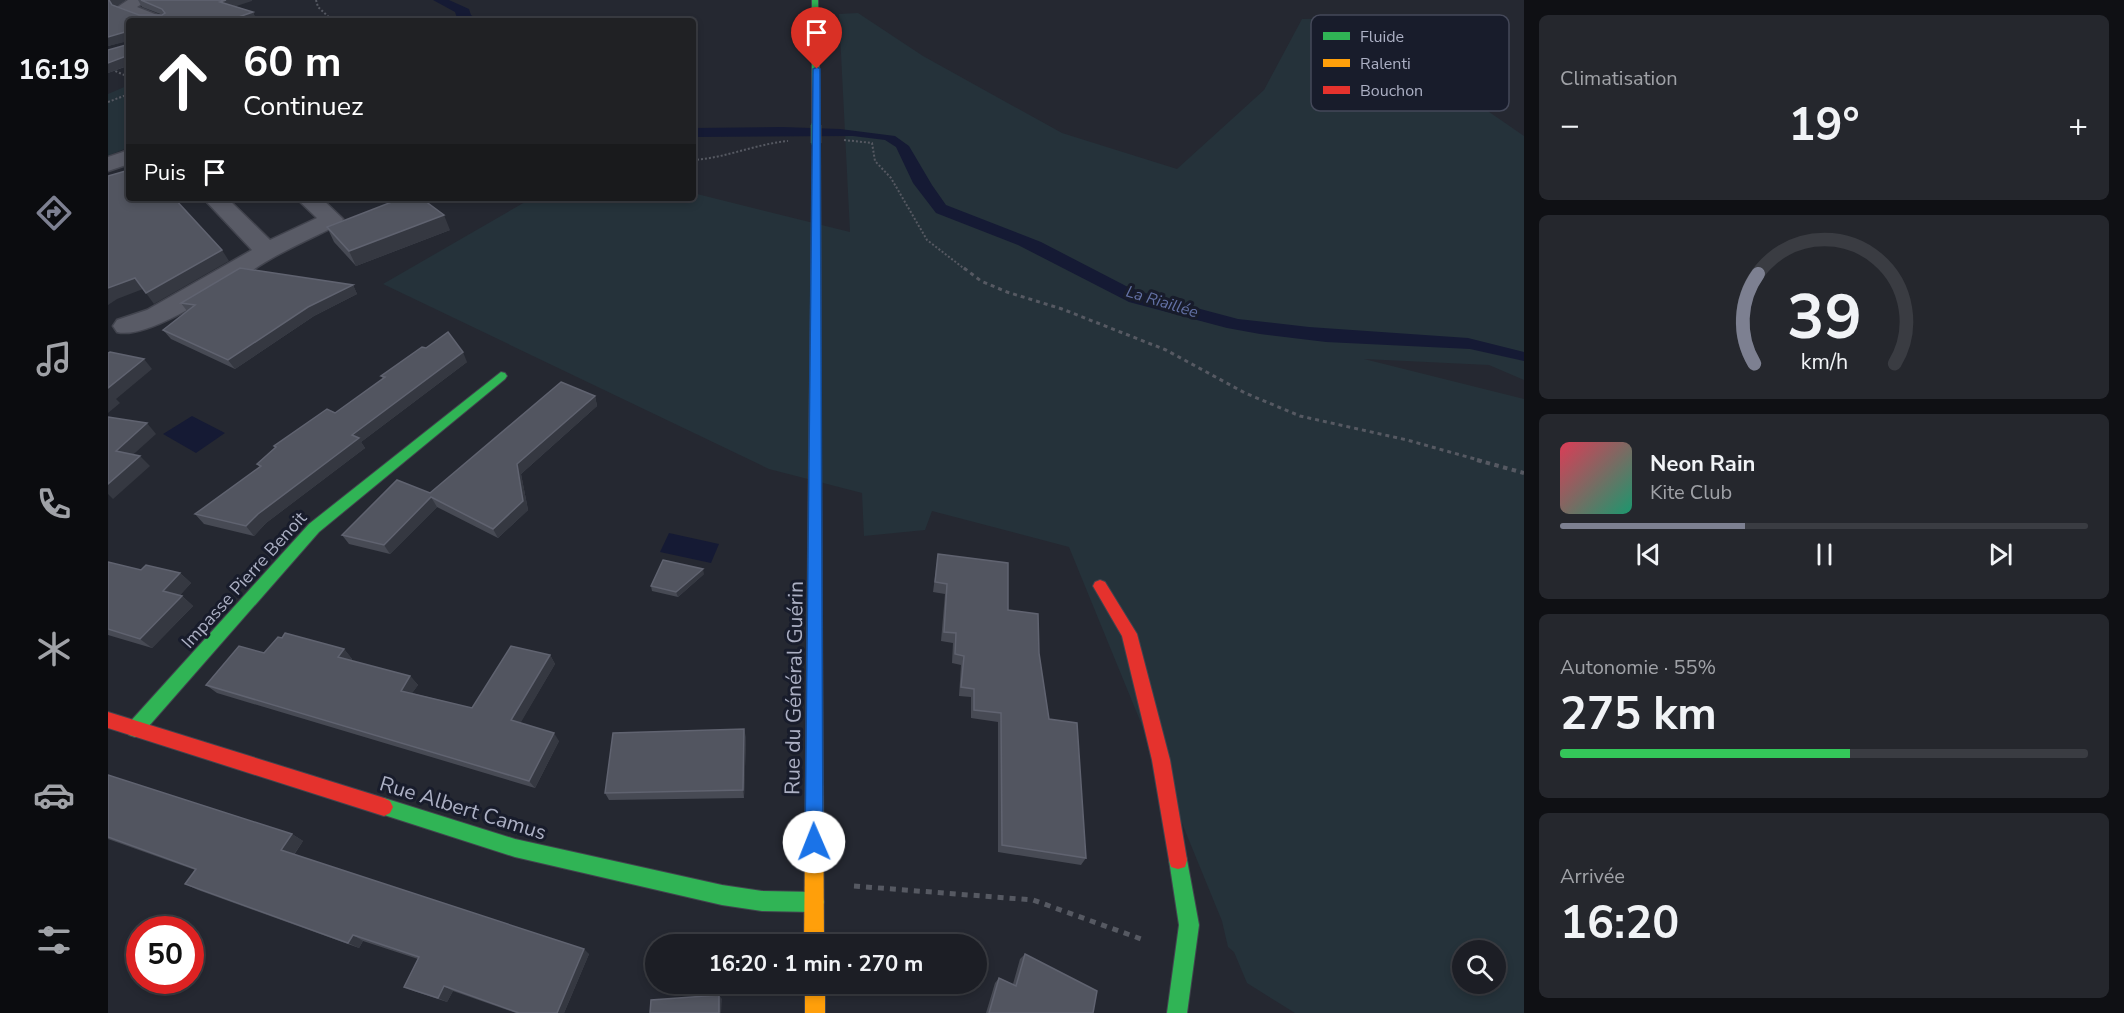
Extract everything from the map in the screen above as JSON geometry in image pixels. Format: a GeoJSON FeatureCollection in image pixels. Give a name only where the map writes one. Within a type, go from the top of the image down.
{"type":"FeatureCollection","features":[{"type":"Feature","properties":{"kind":"main road","name":"Rue du Général Guérin"},"geometry":{"type":"LineString","coordinates":[[814,934],[817,504],[815,0]]}},
{"type":"Feature","properties":{"kind":"main road","name":"Impasse Pierre Benoit"},"geometry":{"type":"LineString","coordinates":[[135,729],[314,528],[501,376]]}},
{"type":"Feature","properties":{"kind":"main road"},"geometry":{"type":"LineString","coordinates":[[1100,586],[1129,634],[1161,760],[1189,925],[1177,1013]]}},
{"type":"Feature","properties":{"kind":"main road","name":"Rue Albert Camus"},"geometry":{"type":"LineString","coordinates":[[108,720],[515,848],[722,895],[762,901],[814,902]]}},
{"type":"Feature","properties":{"kind":"main road"},"geometry":{"type":"LineString","coordinates":[[814,994],[814,1013]]}},
{"type":"Feature","properties":{"kind":"street"},"geometry":{"type":"LineString","coordinates":[[140,0],[124,8],[151,18]]}},
{"type":"Feature","properties":{"kind":"street"},"geometry":{"type":"LineString","coordinates":[[108,165],[126,157]]}},
{"type":"Feature","properties":{"kind":"street"},"geometry":{"type":"LineString","coordinates":[[217,201],[267,251]]}},
{"type":"Feature","properties":{"kind":"street"},"geometry":{"type":"LineString","coordinates":[[114,330],[156,316],[267,251],[332,219],[311,201]]}},
{"type":"Feature","properties":{"kind":"path"},"geometry":{"type":"LineString","coordinates":[[316,0],[318,7],[330,18]]}},
{"type":"Feature","properties":{"kind":"path"},"geometry":{"type":"LineString","coordinates":[[108,68],[126,76]]}},
{"type":"Feature","properties":{"kind":"path"},"geometry":{"type":"LineString","coordinates":[[108,102],[126,95]]}},
{"type":"Feature","properties":{"kind":"path"},"geometry":{"type":"LineString","coordinates":[[696,160],[735,153],[760,144],[795,140]]}},
{"type":"Feature","properties":{"kind":"path"},"geometry":{"type":"LineString","coordinates":[[843,140],[872,143],[875,161],[891,178],[927,240],[981,281],[1007,292],[1062,309],[1166,350],[1245,393],[1300,416],[1407,440],[1524,473]]}},
{"type":"Feature","properties":{"kind":"path"},"geometry":{"type":"LineString","coordinates":[[814,883],[1033,900],[1184,955]]}},
{"type":"Feature","properties":{"kind":"shaded area"},"geometry":{"type":"Polygon","coordinates":[[[858,13],[923,56],[1062,133],[1177,169],[1264,90],[1302,19],[1311,19],[1311,111],[1488,111],[1524,136],[1524,380],[1489,365],[1364,359],[1524,399],[1524,1013],[1295,1013],[1247,983],[1234,952],[1228,947],[1222,921],[1069,547],[932,511],[925,530],[864,536],[862,493],[769,469],[383,284],[527,201],[696,201],[696,194],[850,232],[839,14],[858,13]]]}},
{"type":"Feature","properties":{"kind":"shaded area"},"geometry":{"type":"Polygon","coordinates":[[[126,86],[126,148],[108,156],[108,94],[126,86]]]}},
{"type":"Feature","properties":{"kind":"water"},"geometry":{"type":"Polygon","coordinates":[[[433,0],[449,0],[469,9],[471,15],[476,18],[457,18],[455,12],[433,0]]]}},
{"type":"Feature","properties":{"kind":"water","name":"La Riaillée"},"geometry":{"type":"Polygon","coordinates":[[[696,128],[840,129],[895,136],[909,146],[946,205],[1041,242],[1126,286],[1159,298],[1238,319],[1309,327],[1468,338],[1524,352],[1524,361],[1470,349],[1326,342],[1260,334],[1227,328],[1129,302],[1018,245],[936,213],[913,183],[896,147],[885,140],[853,136],[696,137],[696,128]]]}},
{"type":"Feature","properties":{"kind":"water"},"geometry":{"type":"Polygon","coordinates":[[[192,416],[225,433],[196,453],[163,434],[192,416]]]}},
{"type":"Feature","properties":{"kind":"water"},"geometry":{"type":"Polygon","coordinates":[[[669,533],[719,544],[711,563],[660,552],[669,533]]]}},
{"type":"Feature","properties":{"kind":"building"},"geometry":{"type":"Polygon","coordinates":[[[108,0],[112,5],[139,15],[165,13],[162,9],[141,0],[226,0],[220,2],[253,12],[236,18],[126,18],[126,45],[125,32],[108,37],[108,0]]]}},
{"type":"Feature","properties":{"kind":"building"},"geometry":{"type":"Polygon","coordinates":[[[126,45],[126,56],[108,63],[108,50],[126,45]]]}},
{"type":"Feature","properties":{"kind":"building"},"geometry":{"type":"Polygon","coordinates":[[[126,171],[126,201],[177,201],[222,250],[146,293],[135,278],[108,288],[108,176],[126,171]]]}},
{"type":"Feature","properties":{"kind":"building"},"geometry":{"type":"Polygon","coordinates":[[[394,201],[425,201],[444,215],[349,251],[327,227],[394,201]]]}},
{"type":"Feature","properties":{"kind":"building"},"geometry":{"type":"Polygon","coordinates":[[[240,268],[353,285],[308,307],[228,360],[163,330],[195,305],[181,303],[240,268]]]}},
{"type":"Feature","properties":{"kind":"building"},"geometry":{"type":"Polygon","coordinates":[[[448,332],[463,352],[352,435],[359,438],[258,514],[246,526],[195,514],[261,466],[257,464],[276,447],[274,446],[327,409],[335,413],[385,377],[381,376],[448,332]]]}},
{"type":"Feature","properties":{"kind":"building"},"geometry":{"type":"Polygon","coordinates":[[[108,353],[144,359],[108,388],[108,353]]]}},
{"type":"Feature","properties":{"kind":"building"},"geometry":{"type":"Polygon","coordinates":[[[561,382],[595,396],[517,464],[523,501],[493,529],[431,497],[384,545],[342,535],[397,480],[430,493],[561,382]]]}},
{"type":"Feature","properties":{"kind":"building"},"geometry":{"type":"Polygon","coordinates":[[[108,417],[147,423],[116,451],[140,456],[108,484],[108,417]]]}},
{"type":"Feature","properties":{"kind":"building"},"geometry":{"type":"Polygon","coordinates":[[[938,554],[1008,563],[1008,610],[1038,614],[1039,653],[1049,719],[1077,723],[1086,858],[1002,845],[1001,713],[974,710],[974,689],[961,687],[964,656],[955,654],[956,633],[944,632],[947,584],[935,582],[938,554]]]}},
{"type":"Feature","properties":{"kind":"building"},"geometry":{"type":"Polygon","coordinates":[[[663,560],[703,569],[676,592],[651,586],[663,560]]]}},
{"type":"Feature","properties":{"kind":"building"},"geometry":{"type":"Polygon","coordinates":[[[108,562],[141,570],[146,565],[180,573],[163,591],[182,596],[140,639],[108,629],[108,562]]]}},
{"type":"Feature","properties":{"kind":"building"},"geometry":{"type":"Polygon","coordinates":[[[285,633],[344,649],[338,657],[410,676],[401,691],[472,708],[511,646],[550,655],[511,720],[554,733],[529,781],[206,685],[239,646],[264,653],[278,637],[282,638],[285,633]]]}},
{"type":"Feature","properties":{"kind":"building"},"geometry":{"type":"Polygon","coordinates":[[[744,729],[743,790],[605,793],[613,733],[744,729]]]}},
{"type":"Feature","properties":{"kind":"building"},"geometry":{"type":"Polygon","coordinates":[[[108,775],[292,834],[281,850],[584,949],[557,1013],[519,1013],[444,986],[438,998],[404,987],[419,957],[353,935],[348,943],[185,884],[196,869],[108,837],[108,775]]]}},
{"type":"Feature","properties":{"kind":"building"},"geometry":{"type":"Polygon","coordinates":[[[1025,954],[1097,991],[1093,1013],[989,1013],[999,978],[1016,986],[1025,954]]]}},
{"type":"Feature","properties":{"kind":"building"},"geometry":{"type":"Polygon","coordinates":[[[719,995],[719,1013],[650,1013],[651,1000],[719,995]]]}},
{"type":"Feature","properties":{"kind":"traffic: fast"},"geometry":{"type":"LineString","coordinates":[[815,0],[816,125]]}},
{"type":"Feature","properties":{"kind":"traffic: fast"},"geometry":{"type":"LineString","coordinates":[[816,125],[816,143]]}},
{"type":"Feature","properties":{"kind":"traffic: fast"},"geometry":{"type":"LineString","coordinates":[[135,729],[314,528],[501,376]]}},
{"type":"Feature","properties":{"kind":"traffic: fast"},"geometry":{"type":"LineString","coordinates":[[384,807],[515,848],[722,895],[762,901],[814,902]]}},
{"type":"Feature","properties":{"kind":"traffic: fast"},"geometry":{"type":"LineString","coordinates":[[1177,1013],[1189,925],[1178,860]]}},
{"type":"Feature","properties":{"kind":"traffic: slow"},"geometry":{"type":"LineString","coordinates":[[814,934],[815,449]]}},
{"type":"Feature","properties":{"kind":"traffic: slow"},"geometry":{"type":"LineString","coordinates":[[815,994],[815,1013]]}},
{"type":"Feature","properties":{"kind":"traffic: jam"},"geometry":{"type":"LineString","coordinates":[[815,449],[816,143]]}},
{"type":"Feature","properties":{"kind":"traffic: jam"},"geometry":{"type":"LineString","coordinates":[[1100,586],[1129,634],[1161,760],[1178,860]]}},
{"type":"Feature","properties":{"kind":"traffic: jam"},"geometry":{"type":"LineString","coordinates":[[108,720],[384,807]]}},
{"type":"Feature","properties":{"kind":"route"},"geometry":{"type":"LineString","coordinates":[[814,842],[817,69]]}}]}
